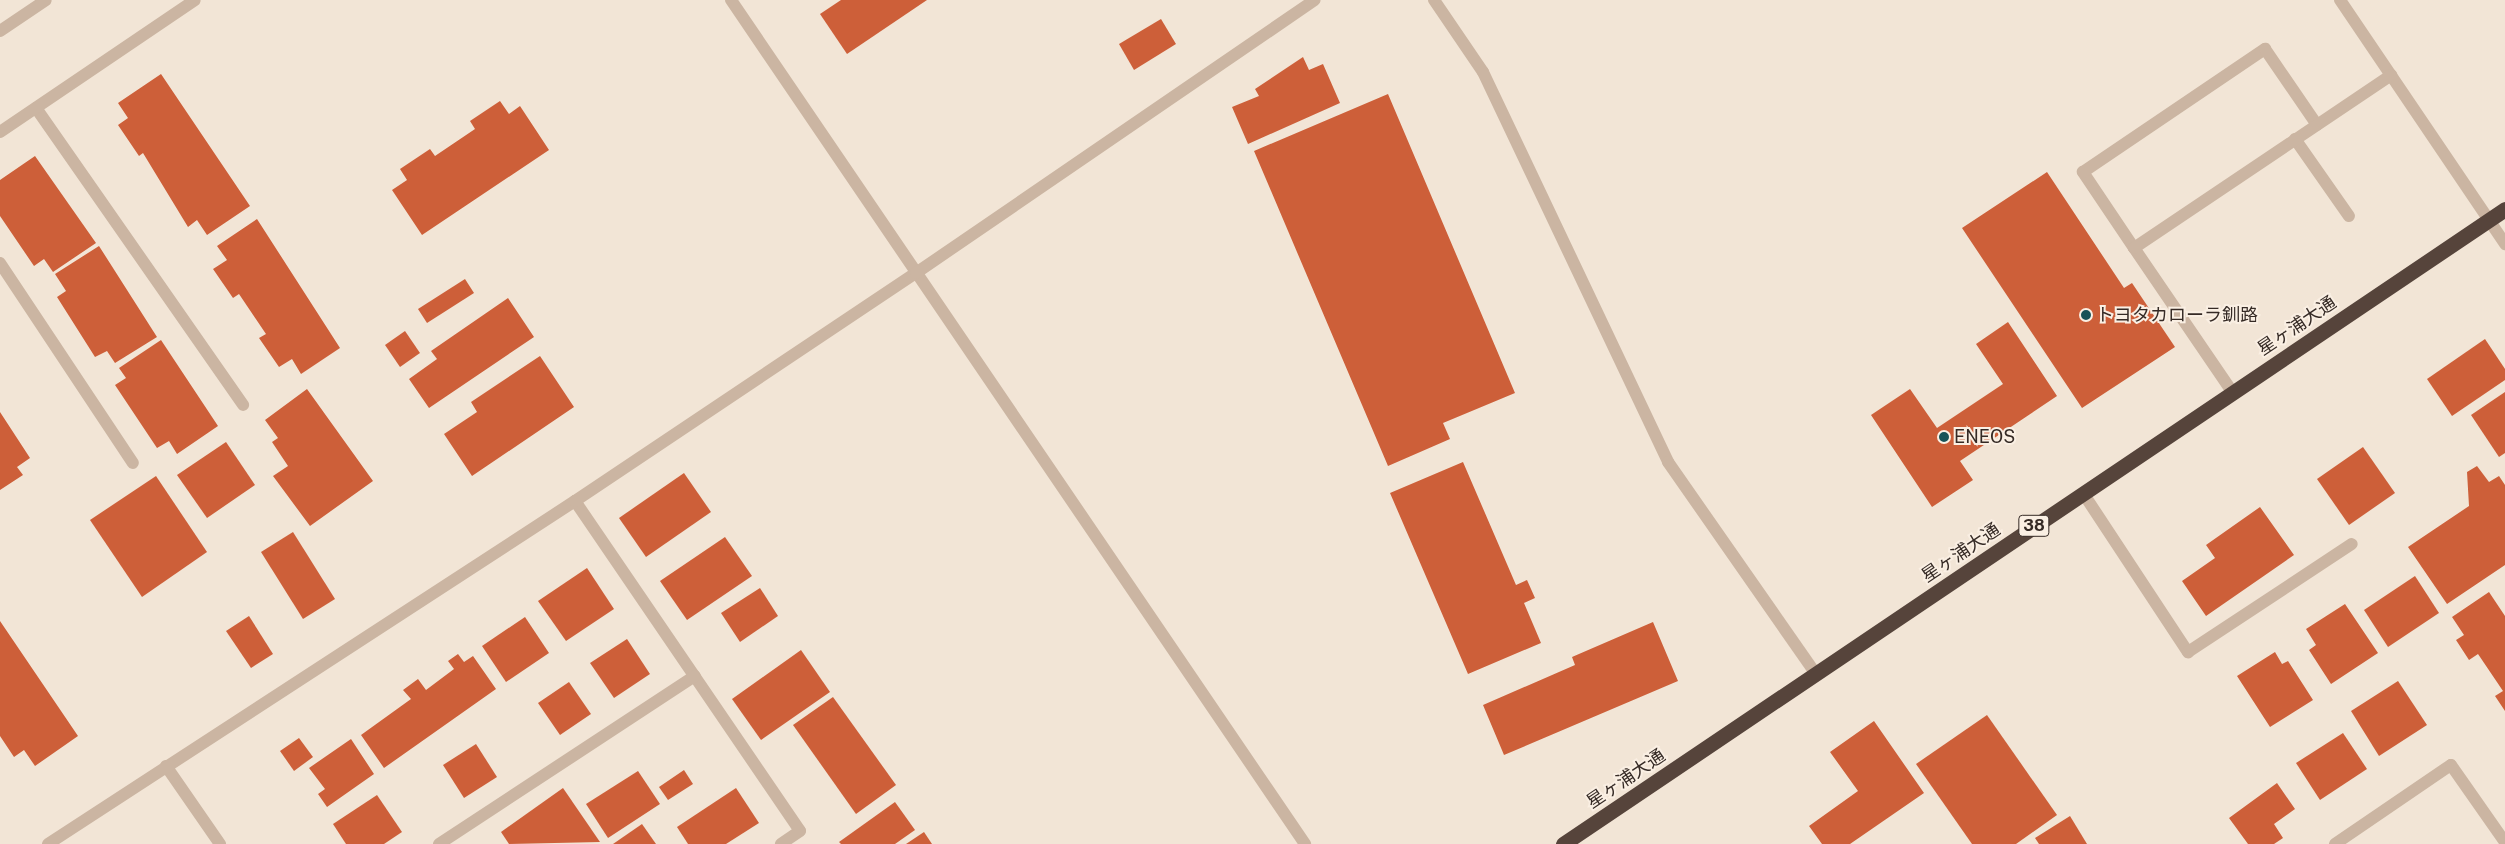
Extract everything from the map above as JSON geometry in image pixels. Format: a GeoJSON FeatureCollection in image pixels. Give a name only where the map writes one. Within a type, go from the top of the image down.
{"type":"FeatureCollection","features":[{"type":"Feature","properties":{"kind":"highway","name":"星ヶ浦大通"},"geometry":{"type":"LineString","coordinates":[[1563,844],[2505,208]]}},
{"type":"Feature","properties":{"kind":"street"},"geometry":{"type":"LineString","coordinates":[[0,31],[46,0]]}},
{"type":"Feature","properties":{"kind":"street"},"geometry":{"type":"LineString","coordinates":[[0,132],[195,0]]}},
{"type":"Feature","properties":{"kind":"street"},"geometry":{"type":"LineString","coordinates":[[732,0],[1305,844]]}},
{"type":"Feature","properties":{"kind":"street"},"geometry":{"type":"LineString","coordinates":[[48,844],[575,502],[916,273],[1314,0]]}},
{"type":"Feature","properties":{"kind":"street"},"geometry":{"type":"LineString","coordinates":[[1434,0],[1482,72],[1668,462],[1816,674]]}},
{"type":"Feature","properties":{"kind":"street"},"geometry":{"type":"LineString","coordinates":[[2340,0],[2505,244]]}},
{"type":"Feature","properties":{"kind":"street"},"geometry":{"type":"LineString","coordinates":[[2232,393],[2083,172],[2265,48],[2317,125]]}},
{"type":"Feature","properties":{"kind":"street"},"geometry":{"type":"LineString","coordinates":[[2134,248],[2391,75]]}},
{"type":"Feature","properties":{"kind":"street"},"geometry":{"type":"LineString","coordinates":[[36,108],[243,405]]}},
{"type":"Feature","properties":{"kind":"street"},"geometry":{"type":"LineString","coordinates":[[2295,139],[2349,216]]}},
{"type":"Feature","properties":{"kind":"street"},"geometry":{"type":"LineString","coordinates":[[0,263],[133,462]]}},
{"type":"Feature","properties":{"kind":"street"},"geometry":{"type":"LineString","coordinates":[[2082,493],[2188,652],[2352,544]]}},
{"type":"Feature","properties":{"kind":"street"},"geometry":{"type":"LineString","coordinates":[[575,502],[800,831],[781,844]]}},
{"type":"Feature","properties":{"kind":"street"},"geometry":{"type":"LineString","coordinates":[[438,844],[695,676]]}},
{"type":"Feature","properties":{"kind":"street"},"geometry":{"type":"LineString","coordinates":[[2335,844],[2451,765],[2505,842]]}},
{"type":"Feature","properties":{"kind":"street"},"geometry":{"type":"LineString","coordinates":[[166,766],[220,844]]}},
{"type":"Feature","properties":{"kind":"building"},"geometry":{"type":"Polygon","coordinates":[[[841,0],[927,0],[847,54],[820,14],[841,0]]]}},
{"type":"Feature","properties":{"kind":"building"},"geometry":{"type":"Polygon","coordinates":[[[1161,19],[1176,44],[1134,70],[1119,44],[1161,19]]]}},
{"type":"Feature","properties":{"kind":"building"},"geometry":{"type":"Polygon","coordinates":[[[1303,57],[1309,70],[1323,64],[1340,103],[1248,144],[1232,107],[1259,96],[1255,89],[1303,57]]]}},
{"type":"Feature","properties":{"kind":"building"},"geometry":{"type":"Polygon","coordinates":[[[161,74],[250,206],[207,235],[197,220],[188,227],[143,153],[139,156],[118,125],[128,118],[118,103],[161,74]]]}},
{"type":"Feature","properties":{"kind":"building"},"geometry":{"type":"Polygon","coordinates":[[[1388,94],[1515,393],[1443,423],[1450,439],[1388,466],[1254,151],[1388,94]]]}},
{"type":"Feature","properties":{"kind":"building"},"geometry":{"type":"Polygon","coordinates":[[[500,101],[509,114],[520,106],[549,150],[422,235],[392,190],[407,180],[400,169],[430,149],[435,156],[475,129],[470,121],[500,101]]]}},
{"type":"Feature","properties":{"kind":"building"},"geometry":{"type":"Polygon","coordinates":[[[35,156],[96,243],[53,272],[44,259],[34,266],[0,216],[0,180],[35,156]]]}},
{"type":"Feature","properties":{"kind":"building"},"geometry":{"type":"Polygon","coordinates":[[[2047,172],[2124,288],[2132,283],[2175,347],[2082,408],[1962,228],[2047,172]]]}},
{"type":"Feature","properties":{"kind":"building"},"geometry":{"type":"Polygon","coordinates":[[[257,219],[340,348],[301,374],[292,359],[279,367],[259,338],[266,334],[239,294],[233,298],[213,269],[227,260],[217,246],[257,219]]]}},
{"type":"Feature","properties":{"kind":"building"},"geometry":{"type":"Polygon","coordinates":[[[99,246],[157,337],[115,363],[107,351],[95,357],[57,297],[66,291],[55,274],[99,246]]]}},
{"type":"Feature","properties":{"kind":"building"},"geometry":{"type":"Polygon","coordinates":[[[465,279],[474,293],[427,323],[418,309],[465,279]]]}},
{"type":"Feature","properties":{"kind":"building"},"geometry":{"type":"Polygon","coordinates":[[[508,298],[534,337],[429,408],[409,379],[437,359],[431,351],[508,298]]]}},
{"type":"Feature","properties":{"kind":"building"},"geometry":{"type":"Polygon","coordinates":[[[2008,322],[2057,396],[1960,461],[1973,480],[1932,507],[1871,415],[1910,389],[1937,428],[2003,384],[1976,344],[2008,322]]]}},
{"type":"Feature","properties":{"kind":"building"},"geometry":{"type":"Polygon","coordinates":[[[405,331],[420,353],[400,367],[385,345],[405,331]]]}},
{"type":"Feature","properties":{"kind":"building"},"geometry":{"type":"Polygon","coordinates":[[[2485,339],[2505,369],[2505,380],[2452,416],[2427,379],[2485,339]]]}},
{"type":"Feature","properties":{"kind":"building"},"geometry":{"type":"Polygon","coordinates":[[[161,340],[218,426],[177,454],[169,441],[157,448],[115,385],[126,378],[119,368],[161,340]]]}},
{"type":"Feature","properties":{"kind":"building"},"geometry":{"type":"Polygon","coordinates":[[[540,356],[574,407],[472,476],[444,434],[477,412],[471,402],[540,356]]]}},
{"type":"Feature","properties":{"kind":"building"},"geometry":{"type":"Polygon","coordinates":[[[307,389],[373,481],[310,526],[273,476],[288,466],[272,442],[278,438],[265,420],[307,389]]]}},
{"type":"Feature","properties":{"kind":"building"},"geometry":{"type":"Polygon","coordinates":[[[2505,392],[2505,453],[2499,457],[2471,415],[2505,392]]]}},
{"type":"Feature","properties":{"kind":"building"},"geometry":{"type":"Polygon","coordinates":[[[0,412],[30,458],[17,467],[23,475],[0,490],[0,412]]]}},
{"type":"Feature","properties":{"kind":"building"},"geometry":{"type":"Polygon","coordinates":[[[226,442],[255,485],[207,518],[177,475],[226,442]]]}},
{"type":"Feature","properties":{"kind":"building"},"geometry":{"type":"Polygon","coordinates":[[[2363,447],[2395,493],[2349,525],[2317,479],[2363,447]]]}},
{"type":"Feature","properties":{"kind":"building"},"geometry":{"type":"Polygon","coordinates":[[[1463,462],[1516,585],[1527,580],[1535,598],[1524,603],[1541,643],[1468,674],[1390,493],[1463,462]]]}},
{"type":"Feature","properties":{"kind":"building"},"geometry":{"type":"Polygon","coordinates":[[[2477,466],[2489,482],[2499,476],[2505,485],[2505,565],[2447,604],[2408,547],[2469,506],[2467,472],[2477,466]]]}},
{"type":"Feature","properties":{"kind":"building"},"geometry":{"type":"Polygon","coordinates":[[[684,473],[711,512],[646,557],[619,518],[684,473]]]}},
{"type":"Feature","properties":{"kind":"building"},"geometry":{"type":"Polygon","coordinates":[[[156,476],[207,552],[142,597],[90,520],[156,476]]]}},
{"type":"Feature","properties":{"kind":"building"},"geometry":{"type":"Polygon","coordinates":[[[2260,507],[2294,555],[2206,616],[2182,581],[2215,558],[2206,545],[2260,507]]]}},
{"type":"Feature","properties":{"kind":"building"},"geometry":{"type":"Polygon","coordinates":[[[293,532],[335,599],[303,619],[261,552],[293,532]]]}},
{"type":"Feature","properties":{"kind":"building"},"geometry":{"type":"Polygon","coordinates":[[[725,537],[752,576],[687,620],[660,581],[725,537]]]}},
{"type":"Feature","properties":{"kind":"building"},"geometry":{"type":"Polygon","coordinates":[[[587,568],[614,609],[566,641],[538,601],[587,568]]]}},
{"type":"Feature","properties":{"kind":"building"},"geometry":{"type":"Polygon","coordinates":[[[2415,576],[2439,613],[2388,647],[2364,610],[2415,576]]]}},
{"type":"Feature","properties":{"kind":"building"},"geometry":{"type":"Polygon","coordinates":[[[760,588],[778,616],[740,642],[721,613],[760,588]]]}},
{"type":"Feature","properties":{"kind":"building"},"geometry":{"type":"Polygon","coordinates":[[[2489,592],[2505,616],[2505,711],[2495,696],[2503,691],[2478,654],[2469,660],[2456,640],[2464,635],[2452,617],[2489,592]]]}},
{"type":"Feature","properties":{"kind":"building"},"geometry":{"type":"Polygon","coordinates":[[[2345,604],[2378,653],[2331,684],[2309,650],[2316,645],[2306,629],[2345,604]]]}},
{"type":"Feature","properties":{"kind":"building"},"geometry":{"type":"Polygon","coordinates":[[[249,616],[273,654],[251,668],[226,631],[249,616]]]}},
{"type":"Feature","properties":{"kind":"building"},"geometry":{"type":"Polygon","coordinates":[[[525,617],[549,653],[506,682],[482,646],[525,617]]]}},
{"type":"Feature","properties":{"kind":"building"},"geometry":{"type":"Polygon","coordinates":[[[0,621],[78,736],[35,766],[24,750],[14,757],[0,736],[0,621]]]}},
{"type":"Feature","properties":{"kind":"building"},"geometry":{"type":"Polygon","coordinates":[[[1653,622],[1678,681],[1504,755],[1483,705],[1575,665],[1572,657],[1653,622]]]}},
{"type":"Feature","properties":{"kind":"building"},"geometry":{"type":"Polygon","coordinates":[[[627,639],[650,674],[614,698],[590,663],[627,639]]]}},
{"type":"Feature","properties":{"kind":"building"},"geometry":{"type":"Polygon","coordinates":[[[801,650],[830,692],[761,740],[732,699],[801,650]]]}},
{"type":"Feature","properties":{"kind":"building"},"geometry":{"type":"Polygon","coordinates":[[[2275,652],[2282,664],[2288,661],[2313,700],[2270,727],[2237,676],[2275,652]]]}},
{"type":"Feature","properties":{"kind":"building"},"geometry":{"type":"Polygon","coordinates":[[[458,654],[464,662],[473,656],[496,689],[384,768],[361,735],[411,699],[403,690],[418,679],[426,690],[454,669],[448,661],[458,654]]]}},
{"type":"Feature","properties":{"kind":"building"},"geometry":{"type":"Polygon","coordinates":[[[2398,681],[2427,725],[2379,756],[2351,711],[2398,681]]]}},
{"type":"Feature","properties":{"kind":"building"},"geometry":{"type":"Polygon","coordinates":[[[569,682],[591,714],[560,735],[538,703],[569,682]]]}},
{"type":"Feature","properties":{"kind":"building"},"geometry":{"type":"Polygon","coordinates":[[[833,697],[896,785],[856,814],[793,725],[833,697]]]}},
{"type":"Feature","properties":{"kind":"building"},"geometry":{"type":"Polygon","coordinates":[[[1987,715],[2057,815],[2016,844],[1972,844],[1916,764],[1987,715]]]}},
{"type":"Feature","properties":{"kind":"building"},"geometry":{"type":"Polygon","coordinates":[[[1874,721],[1924,793],[1850,844],[1822,844],[1809,826],[1858,791],[1830,752],[1874,721]]]}},
{"type":"Feature","properties":{"kind":"building"},"geometry":{"type":"Polygon","coordinates":[[[2343,733],[2367,769],[2320,800],[2296,763],[2343,733]]]}},
{"type":"Feature","properties":{"kind":"building"},"geometry":{"type":"Polygon","coordinates":[[[299,738],[313,757],[294,771],[280,751],[299,738]]]}},
{"type":"Feature","properties":{"kind":"building"},"geometry":{"type":"Polygon","coordinates":[[[351,739],[374,774],[327,807],[318,794],[325,789],[309,768],[351,739]]]}},
{"type":"Feature","properties":{"kind":"building"},"geometry":{"type":"Polygon","coordinates":[[[476,744],[497,777],[464,798],[443,765],[476,744]]]}},
{"type":"Feature","properties":{"kind":"building"},"geometry":{"type":"Polygon","coordinates":[[[684,770],[693,784],[668,800],[659,787],[684,770]]]}},
{"type":"Feature","properties":{"kind":"building"},"geometry":{"type":"Polygon","coordinates":[[[638,771],[660,804],[608,838],[586,804],[638,771]]]}},
{"type":"Feature","properties":{"kind":"building"},"geometry":{"type":"Polygon","coordinates":[[[2277,783],[2295,809],[2274,824],[2283,838],[2274,844],[2248,844],[2229,818],[2277,783]]]}},
{"type":"Feature","properties":{"kind":"building"},"geometry":{"type":"Polygon","coordinates":[[[563,788],[600,842],[509,844],[501,832],[563,788]]]}},
{"type":"Feature","properties":{"kind":"building"},"geometry":{"type":"Polygon","coordinates":[[[736,788],[759,823],[726,844],[688,844],[677,827],[736,788]]]}},
{"type":"Feature","properties":{"kind":"building"},"geometry":{"type":"Polygon","coordinates":[[[377,795],[402,832],[384,844],[346,844],[333,824],[377,795]]]}},
{"type":"Feature","properties":{"kind":"building"},"geometry":{"type":"Polygon","coordinates":[[[895,802],[915,830],[895,844],[841,844],[839,842],[895,802]]]}},
{"type":"Feature","properties":{"kind":"building"},"geometry":{"type":"Polygon","coordinates":[[[2070,816],[2087,844],[2039,844],[2035,838],[2070,816]]]}},
{"type":"Feature","properties":{"kind":"building"},"geometry":{"type":"Polygon","coordinates":[[[642,824],[656,844],[613,844],[642,824]]]}},
{"type":"Feature","properties":{"kind":"building"},"geometry":{"type":"Polygon","coordinates":[[[924,832],[932,844],[906,844],[924,832]]]}},
{"type":"Feature","properties":{"kind":"place","name":"トヨタカローラ釧路"},"geometry":{"type":"Point","coordinates":[2086,315]}},
{"type":"Feature","properties":{"kind":"place","name":"ENEOS"},"geometry":{"type":"Point","coordinates":[1944,437]}}]}
